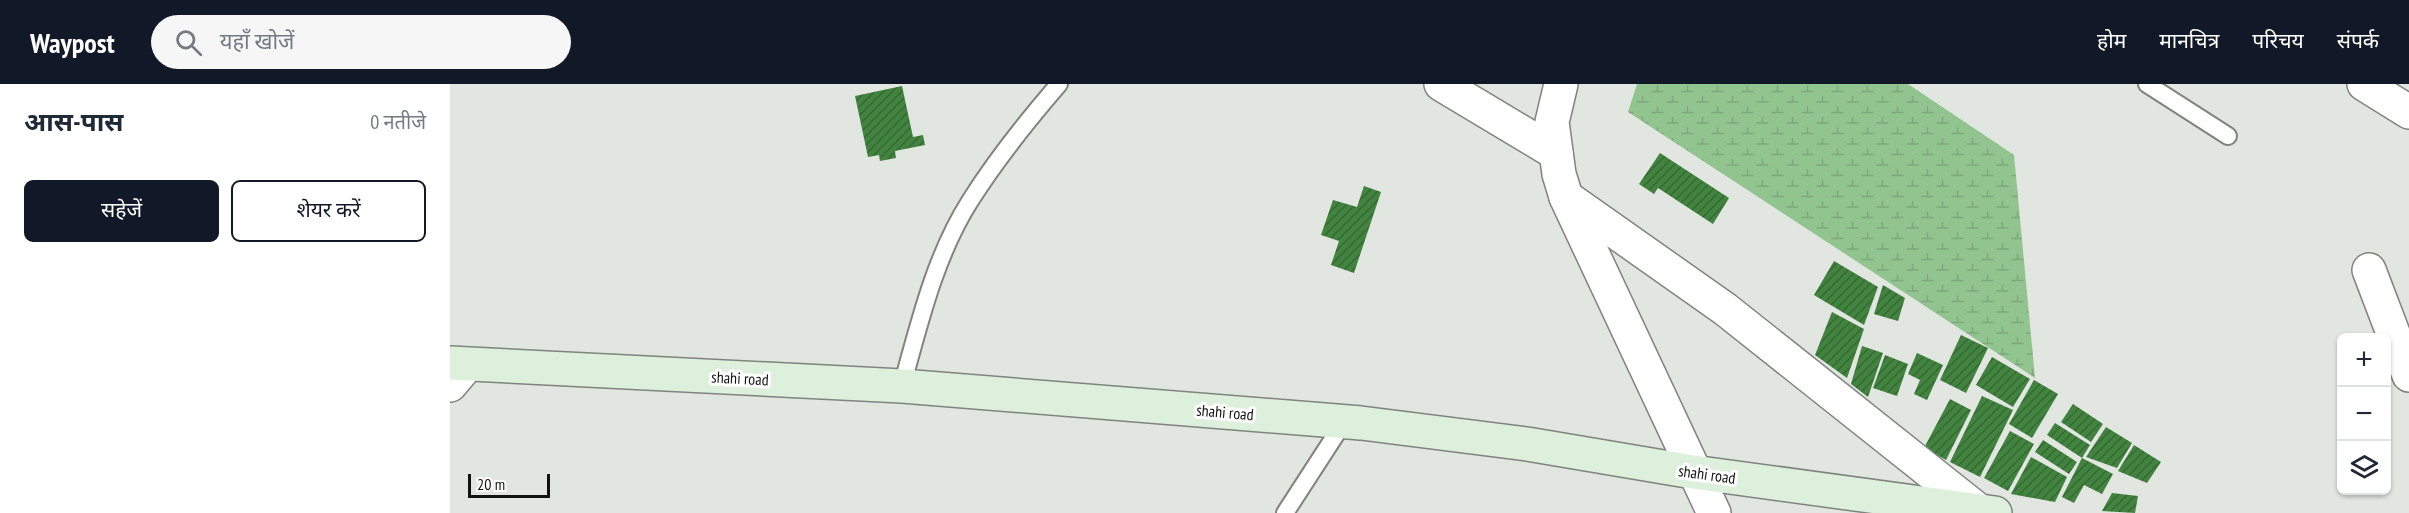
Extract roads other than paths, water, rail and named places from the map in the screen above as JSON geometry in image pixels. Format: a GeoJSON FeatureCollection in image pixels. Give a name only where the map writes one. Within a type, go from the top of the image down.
{"type":"FeatureCollection","features":[{"type":"Feature","properties":{"kind":"street"},"geometry":{"type":"LineString","coordinates":[[1441,84],[1556,153]]}},
{"type":"Feature","properties":{"kind":"street"},"geometry":{"type":"LineString","coordinates":[[1561,84],[1552,122],[1566,197],[1714,513]]}},
{"type":"Feature","properties":{"kind":"street"},"geometry":{"type":"LineString","coordinates":[[2378,88],[2409,112]]}},
{"type":"Feature","properties":{"kind":"street"},"geometry":{"type":"LineString","coordinates":[[1566,197],[1725,309],[1987,512]]}},
{"type":"Feature","properties":{"kind":"street"},"geometry":{"type":"LineString","coordinates":[[2369,270],[2409,375]]}},
{"type":"Feature","properties":{"kind":"street","name":"shahi road"},"geometry":{"type":"LineString","coordinates":[[456,371],[902,386],[1344,422],[1527,444],[1693,472],[1987,512]]}},
{"type":"Feature","properties":{"kind":"lane"},"geometry":{"type":"LineString","coordinates":[[902,386],[921,315],[944,252],[968,202],[1059,84]]}},
{"type":"Feature","properties":{"kind":"lane"},"geometry":{"type":"LineString","coordinates":[[2147,84],[2228,136]]}},
{"type":"Feature","properties":{"kind":"lane"},"geometry":{"type":"LineString","coordinates":[[1285,513],[1344,422]]}}]}
